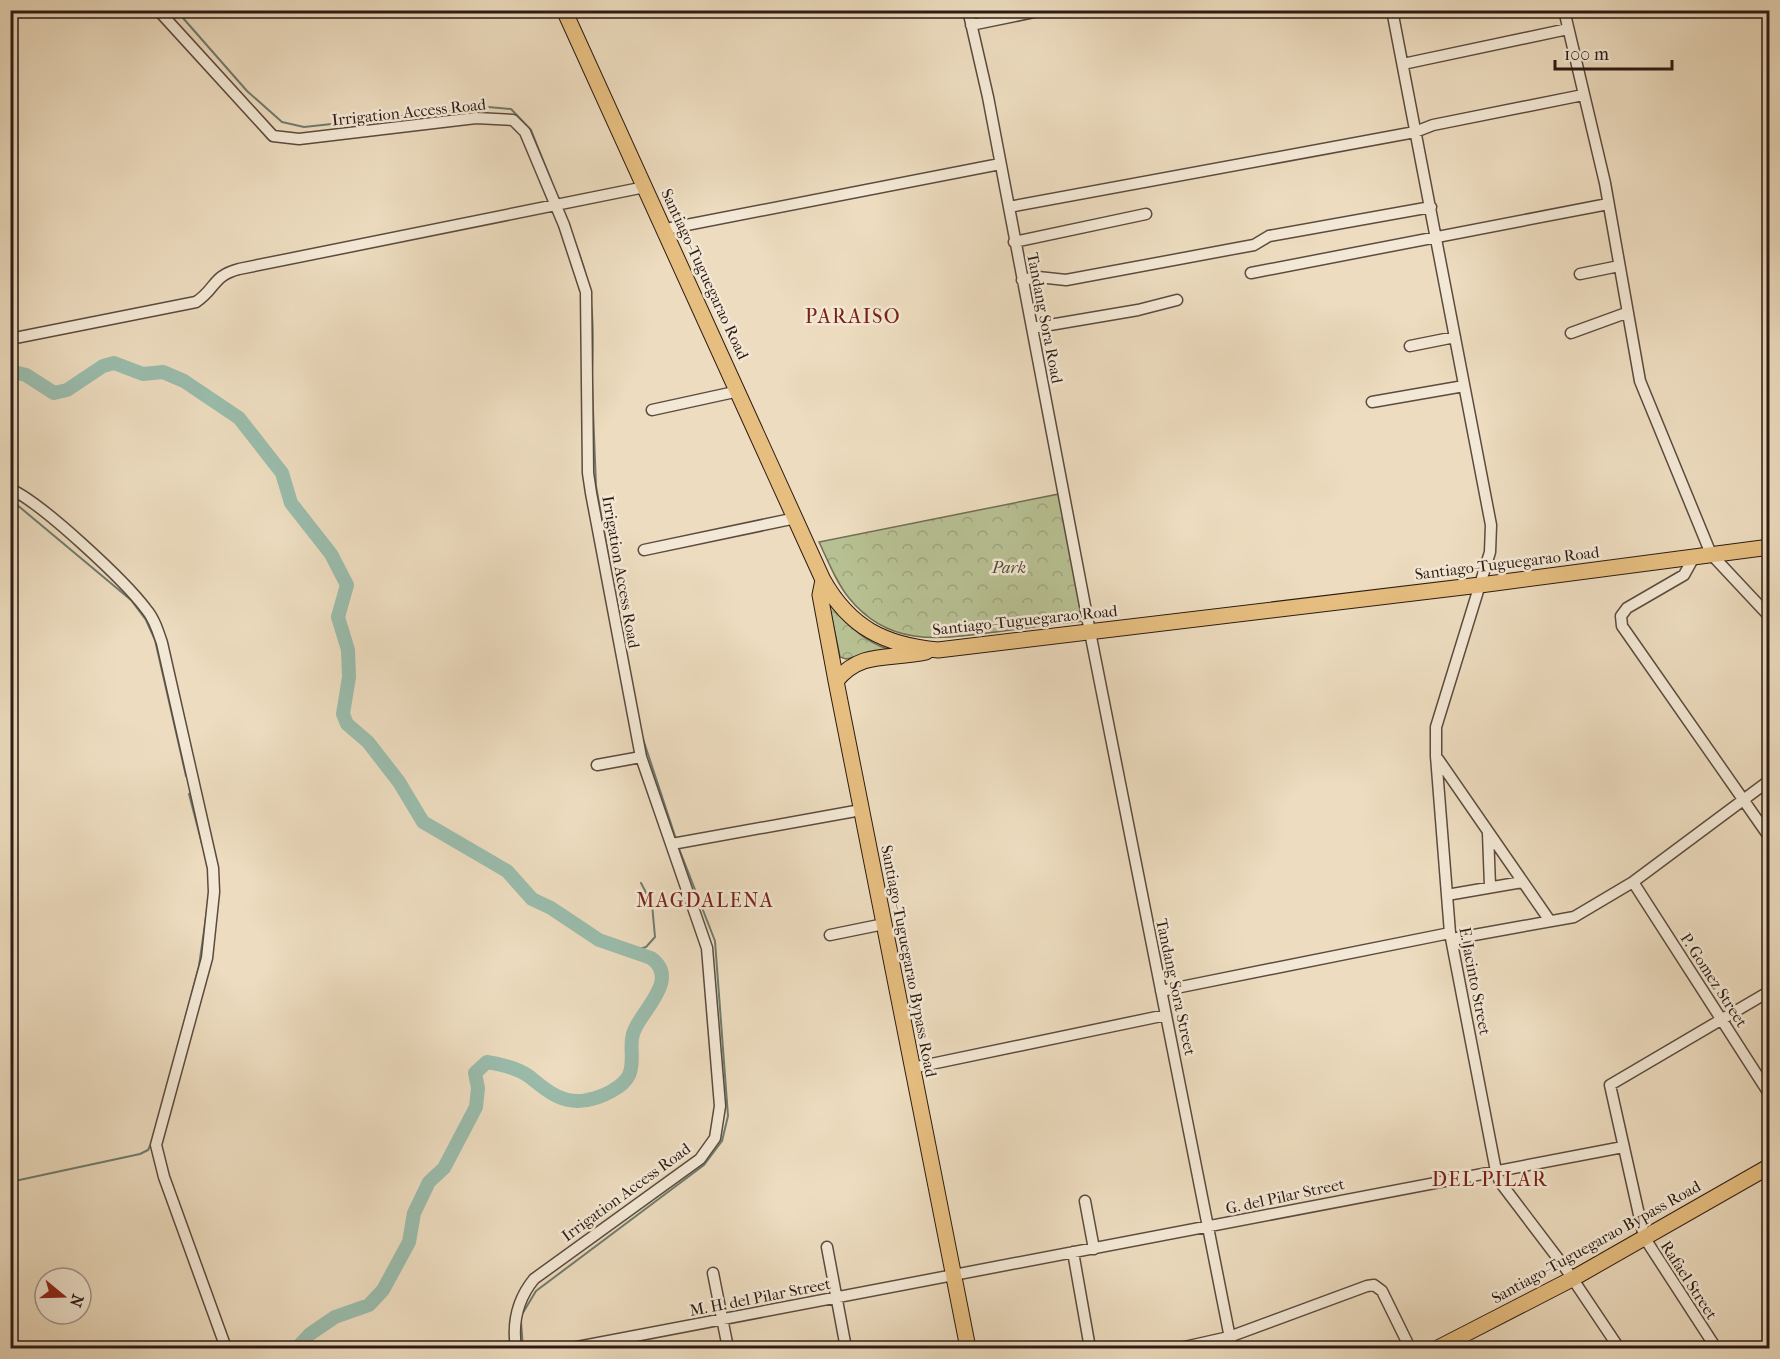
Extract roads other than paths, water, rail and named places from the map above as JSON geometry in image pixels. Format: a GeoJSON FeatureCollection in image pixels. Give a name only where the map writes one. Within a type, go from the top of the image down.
{"type":"FeatureCollection","features":[{"type":"Feature","properties":{"kind":"highway","name":"Santiago-Tuguegarao Road"},"geometry":{"type":"LineString","coordinates":[[564,10],[666,229],[823,580],[846,612],[871,632],[903,645],[938,650],[1480,585],[1770,547]]}},
{"type":"Feature","properties":{"kind":"highway","name":"Santiago-Tuguegarao Bypass Road"},"geometry":{"type":"LineString","coordinates":[[823,580],[820,595],[836,681],[968,1348]]}},
{"type":"Feature","properties":{"kind":"highway"},"geometry":{"type":"LineString","coordinates":[[836,681],[847,668],[858,661],[938,650]]}},
{"type":"Feature","properties":{"kind":"highway","name":"Santiago-Tuguegarao Bypass Road"},"geometry":{"type":"LineString","coordinates":[[1438,1348],[1572,1279],[1770,1166]]}},
{"type":"Feature","properties":{"kind":"street","name":"Irrigation Access Road"},"geometry":{"type":"LineString","coordinates":[[158,10],[273,136],[299,139],[476,118],[513,120],[525,132],[586,292],[588,473],[641,757],[707,948],[720,1106],[718,1130],[711,1146],[690,1168],[534,1279],[523,1294],[516,1313],[514,1325],[516,1348]]}},
{"type":"Feature","properties":{"kind":"street","name":"Tandang Sora Road"},"geometry":{"type":"LineString","coordinates":[[968,10],[988,97],[1090,632]]}},
{"type":"Feature","properties":{"kind":"street"},"geometry":{"type":"LineString","coordinates":[[971,25],[1044,10]]}},
{"type":"Feature","properties":{"kind":"street","name":"E. Jacinto Street"},"geometry":{"type":"LineString","coordinates":[[1392,10],[1491,525],[1490,552],[1438,721],[1436,756],[1451,936],[1500,1182],[1572,1279],[1619,1348]]}},
{"type":"Feature","properties":{"kind":"street"},"geometry":{"type":"LineString","coordinates":[[1564,10],[1608,204],[1640,381],[1711,554],[1770,617]]}},
{"type":"Feature","properties":{"kind":"street"},"geometry":{"type":"LineString","coordinates":[[1403,64],[1568,29]]}},
{"type":"Feature","properties":{"kind":"street"},"geometry":{"type":"LineString","coordinates":[[1009,207],[1415,132],[1432,125],[1583,96]]}},
{"type":"Feature","properties":{"kind":"street"},"geometry":{"type":"LineString","coordinates":[[666,229],[1000,164]]}},
{"type":"Feature","properties":{"kind":"street"},"geometry":{"type":"LineString","coordinates":[[10,339],[196,302],[204,297],[224,273],[239,269],[645,187]]}},
{"type":"Feature","properties":{"kind":"street"},"geometry":{"type":"LineString","coordinates":[[1251,273],[1437,239],[1608,204]]}},
{"type":"Feature","properties":{"kind":"street"},"geometry":{"type":"LineString","coordinates":[[1022,280],[1042,277],[1054,281],[1066,280],[1254,245],[1269,236],[1431,207]]}},
{"type":"Feature","properties":{"kind":"street"},"geometry":{"type":"LineString","coordinates":[[1014,242],[1146,213]]}},
{"type":"Feature","properties":{"kind":"street"},"geometry":{"type":"LineString","coordinates":[[1580,274],[1619,266]]}},
{"type":"Feature","properties":{"kind":"street"},"geometry":{"type":"LineString","coordinates":[[1032,328],[1144,309],[1177,300]]}},
{"type":"Feature","properties":{"kind":"street"},"geometry":{"type":"LineString","coordinates":[[1572,333],[1626,313]]}},
{"type":"Feature","properties":{"kind":"street"},"geometry":{"type":"LineString","coordinates":[[1410,346],[1455,337]]}},
{"type":"Feature","properties":{"kind":"street"},"geometry":{"type":"LineString","coordinates":[[1372,402],[1464,386]]}},
{"type":"Feature","properties":{"kind":"street"},"geometry":{"type":"LineString","coordinates":[[652,410],[739,391]]}},
{"type":"Feature","properties":{"kind":"street"},"geometry":{"type":"LineString","coordinates":[[10,489],[30,500],[118,579],[147,610],[162,642],[213,868],[214,892],[207,958],[176,1065],[157,1152],[226,1348]]}},
{"type":"Feature","properties":{"kind":"street"},"geometry":{"type":"LineString","coordinates":[[644,549],[796,518]]}},
{"type":"Feature","properties":{"kind":"street"},"geometry":{"type":"LineString","coordinates":[[1694,557],[1684,575],[1627,608],[1621,616],[1622,626],[1770,838]]}},
{"type":"Feature","properties":{"kind":"street","name":"Tandang Sora Street"},"geometry":{"type":"LineString","coordinates":[[1090,632],[1230,1343]]}},
{"type":"Feature","properties":{"kind":"street"},"geometry":{"type":"LineString","coordinates":[[1436,756],[1550,921]]}},
{"type":"Feature","properties":{"kind":"street"},"geometry":{"type":"LineString","coordinates":[[597,765],[641,757]]}},
{"type":"Feature","properties":{"kind":"street"},"geometry":{"type":"LineString","coordinates":[[1161,991],[1451,936],[1574,917],[1633,882],[1770,780]]}},
{"type":"Feature","properties":{"kind":"street"},"geometry":{"type":"LineString","coordinates":[[672,844],[861,810]]}},
{"type":"Feature","properties":{"kind":"street"},"geometry":{"type":"LineString","coordinates":[[1488,833],[1490,886]]}},
{"type":"Feature","properties":{"kind":"street"},"geometry":{"type":"LineString","coordinates":[[1447,895],[1522,882]]}},
{"type":"Feature","properties":{"kind":"street","name":"P. Gomez Street"},"geometry":{"type":"LineString","coordinates":[[1633,882],[1770,1095]]}},
{"type":"Feature","properties":{"kind":"street"},"geometry":{"type":"LineString","coordinates":[[830,935],[884,924]]}},
{"type":"Feature","properties":{"kind":"street"},"geometry":{"type":"LineString","coordinates":[[1720,1019],[1770,991]]}},
{"type":"Feature","properties":{"kind":"street"},"geometry":{"type":"LineString","coordinates":[[912,1068],[1166,1015]]}},
{"type":"Feature","properties":{"kind":"street","name":"Rafael Street"},"geometry":{"type":"LineString","coordinates":[[1716,1348],[1644,1237],[1610,1085],[1720,1019]]}},
{"type":"Feature","properties":{"kind":"street","name":"G. del Pilar Street"},"geometry":{"type":"LineString","coordinates":[[954,1274],[1623,1147]]}},
{"type":"Feature","properties":{"kind":"street"},"geometry":{"type":"LineString","coordinates":[[1085,1201],[1094,1249]]}},
{"type":"Feature","properties":{"kind":"street"},"geometry":{"type":"LineString","coordinates":[[827,1247],[846,1348]]}},
{"type":"Feature","properties":{"kind":"street"},"geometry":{"type":"LineString","coordinates":[[1073,1252],[1090,1348]]}},
{"type":"Feature","properties":{"kind":"street"},"geometry":{"type":"LineString","coordinates":[[713,1273],[728,1348]]}},
{"type":"Feature","properties":{"kind":"street","name":"M. H. del Pilar Street"},"geometry":{"type":"LineString","coordinates":[[572,1348],[954,1274]]}},
{"type":"Feature","properties":{"kind":"street"},"geometry":{"type":"LineString","coordinates":[[1180,1348],[1230,1343],[1374,1285],[1382,1291],[1410,1348]]}},
{"type":"Feature","properties":{"kind":"waterway"},"geometry":{"type":"LineString","coordinates":[[176,10],[247,91],[282,122],[304,127],[488,107],[511,109],[531,130],[551,180]]}},
{"type":"Feature","properties":{"kind":"waterway"},"geometry":{"type":"LineString","coordinates":[[576,246],[590,292],[593,339],[592,372]]}},
{"type":"Feature","properties":{"kind":"waterway"},"geometry":{"type":"LineString","coordinates":[[10,371],[26,375],[54,393],[67,390],[103,366],[114,363],[143,374],[163,372],[184,381],[239,418],[282,473],[291,503],[331,554],[347,585],[338,617],[348,650],[349,677],[343,714],[347,724],[368,742],[399,782],[423,822],[507,871],[532,899],[551,908],[599,940],[651,958],[659,967],[662,976],[656,996],[633,1034],[632,1065],[629,1075],[611,1092],[592,1099],[570,1100],[556,1096],[526,1074],[515,1069],[487,1062],[475,1073],[478,1088],[476,1107],[444,1168],[429,1182],[414,1213],[409,1242],[383,1290],[369,1305],[335,1317],[310,1334],[297,1348]]}},
{"type":"Feature","properties":{"kind":"waterway"},"geometry":{"type":"LineString","coordinates":[[592,384],[596,486],[610,566]]}},
{"type":"Feature","properties":{"kind":"waterway"},"geometry":{"type":"LineString","coordinates":[[10,499],[131,600],[146,620],[155,640],[186,776]]}},
{"type":"Feature","properties":{"kind":"waterway"},"geometry":{"type":"LineString","coordinates":[[642,736],[676,839]]}},
{"type":"Feature","properties":{"kind":"waterway"},"geometry":{"type":"LineString","coordinates":[[189,794],[202,844]]}},
{"type":"Feature","properties":{"kind":"waterway"},"geometry":{"type":"LineString","coordinates":[[521,1316],[536,1291],[704,1165],[722,1141],[728,1116],[715,941],[678,846]]}},
{"type":"Feature","properties":{"kind":"waterway"},"geometry":{"type":"LineString","coordinates":[[633,951],[646,947],[655,937],[652,904],[641,883]]}},
{"type":"Feature","properties":{"kind":"waterway"},"geometry":{"type":"LineString","coordinates":[[177,1050],[199,966],[208,903]]}},
{"type":"Feature","properties":{"kind":"waterway"},"geometry":{"type":"LineString","coordinates":[[10,1182],[140,1154],[148,1150],[152,1142]]}},
{"type":"Feature","properties":{"kind":"waterway"},"geometry":{"type":"LineString","coordinates":[[521,1322],[523,1348]]}},
{"type":"Feature","properties":{"kind":"district","name":"PARAISO"},"geometry":{"type":"Point","coordinates":[853,316]}},
{"type":"Feature","properties":{"kind":"district","name":"MAGDALENA"},"geometry":{"type":"Point","coordinates":[705,900]}},
{"type":"Feature","properties":{"kind":"district","name":"DEL PILAR"},"geometry":{"type":"Point","coordinates":[1490,1179]}},
{"type":"Feature","properties":{"kind":"park label","name":"Park"},"geometry":{"type":"Point","coordinates":[1009,567]}}]}
